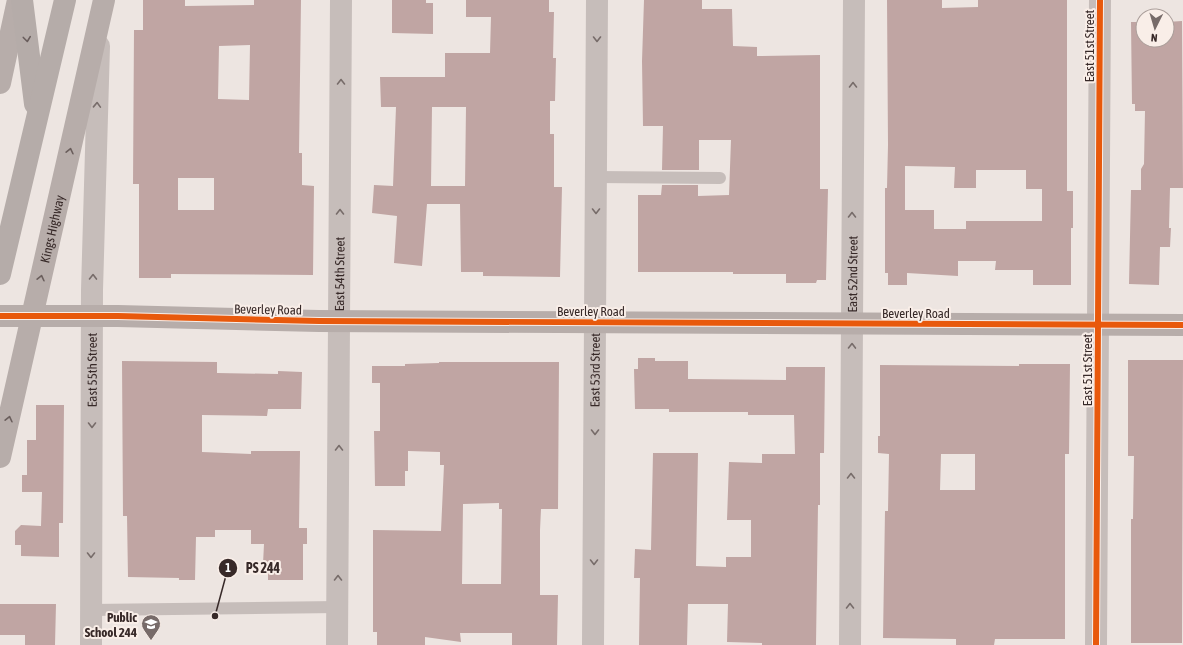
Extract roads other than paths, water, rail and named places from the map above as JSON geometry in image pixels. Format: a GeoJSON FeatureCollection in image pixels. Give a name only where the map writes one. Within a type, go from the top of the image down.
{"type":"FeatureCollection","features":[{"type":"Feature","properties":{"kind":"main road"},"geometry":{"type":"LineString","coordinates":[[22,0],[37,120]]}},
{"type":"Feature","properties":{"kind":"main road"},"geometry":{"type":"LineString","coordinates":[[0,274],[65,0]]}},
{"type":"Feature","properties":{"kind":"street"},"geometry":{"type":"LineString","coordinates":[[0,83],[18,0]]}},
{"type":"Feature","properties":{"kind":"street","name":"Kings Highway"},"geometry":{"type":"LineString","coordinates":[[0,457],[104,0]]}},
{"type":"Feature","properties":{"kind":"street","name":"East 54th Street"},"geometry":{"type":"LineString","coordinates":[[337,645],[341,0]]}},
{"type":"Feature","properties":{"kind":"street","name":"East 53rd Street"},"geometry":{"type":"LineString","coordinates":[[593,645],[597,0]]}},
{"type":"Feature","properties":{"kind":"street","name":"East 52nd Street"},"geometry":{"type":"LineString","coordinates":[[850,645],[854,0]]}},
{"type":"Feature","properties":{"kind":"street","name":"East 51st Street"},"geometry":{"type":"LineString","coordinates":[[1096,645],[1100,0]]}},
{"type":"Feature","properties":{"kind":"street","name":"East 55th Street"},"geometry":{"type":"LineString","coordinates":[[91,645],[93,316],[99,23]]}},
{"type":"Feature","properties":{"kind":"street","name":"Beverley Road"},"geometry":{"type":"LineString","coordinates":[[0,316],[93,316],[339,322],[1099,326],[1183,325]]}},
{"type":"Feature","properties":{"kind":"lane"},"geometry":{"type":"LineString","coordinates":[[596,178],[720,178]]}},
{"type":"Feature","properties":{"kind":"lane"},"geometry":{"type":"LineString","coordinates":[[91,610],[338,607]]}},
{"type":"Feature","properties":{"kind":"place","name":"PS 244"},"geometry":{"type":"Point","coordinates":[215,616]}},
{"type":"Feature","properties":{"kind":"place","name":"Public School 244"},"geometry":{"type":"Point","coordinates":[151,641]}}]}
